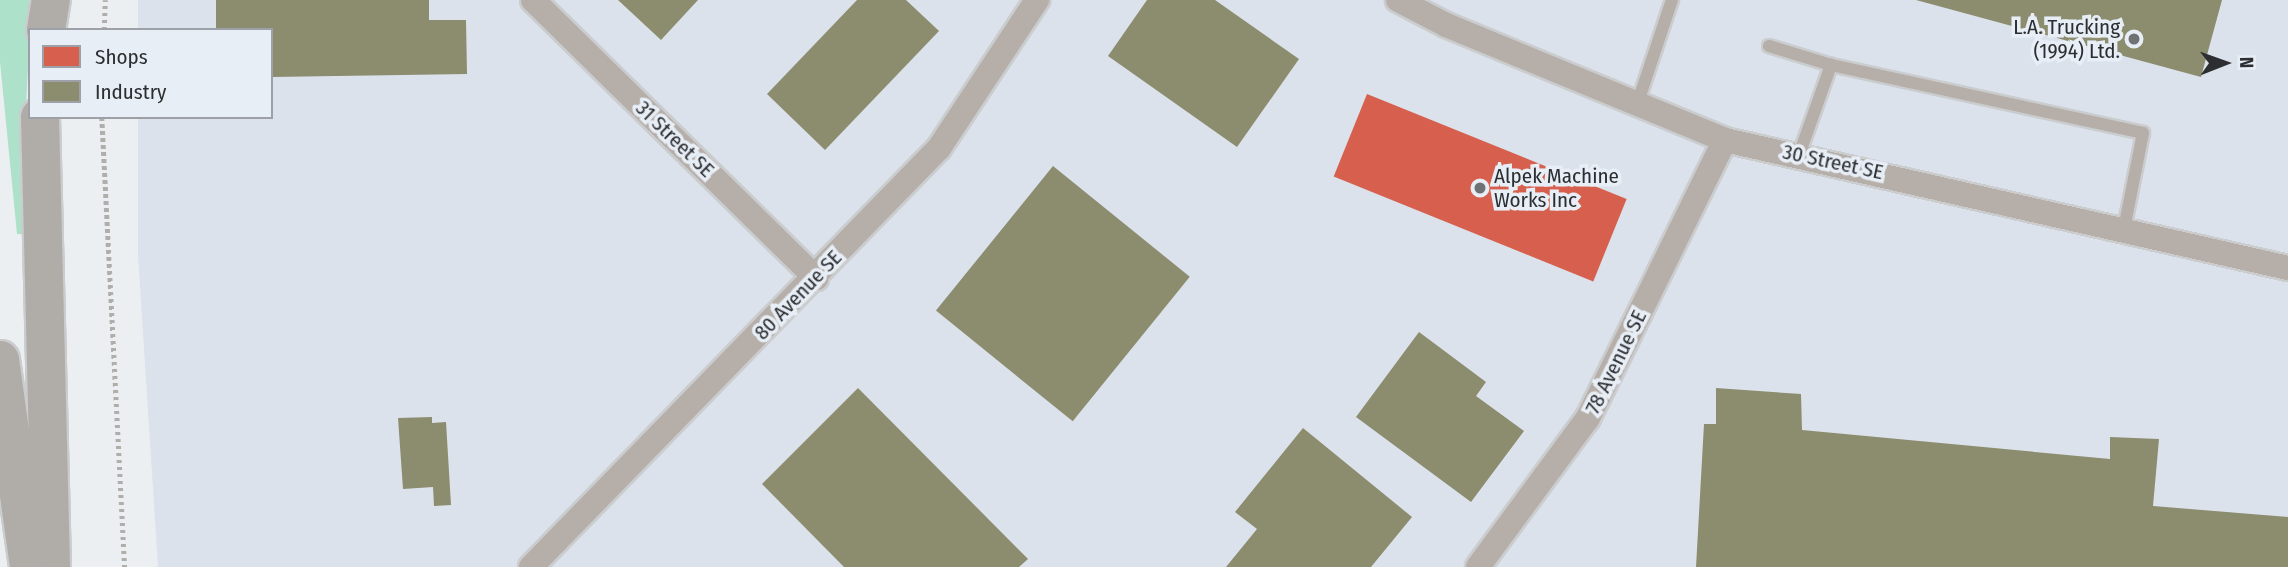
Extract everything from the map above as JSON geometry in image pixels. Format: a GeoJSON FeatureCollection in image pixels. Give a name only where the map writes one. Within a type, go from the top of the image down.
{"type":"FeatureCollection","features":[{"type":"Feature","properties":{"kind":"highway"},"geometry":{"type":"LineString","coordinates":[[46,28],[51,0]]}},
{"type":"Feature","properties":{"kind":"highway"},"geometry":{"type":"LineString","coordinates":[[40,119],[51,567]]}},
{"type":"Feature","properties":{"kind":"highway"},"geometry":{"type":"LineString","coordinates":[[0,360],[29,567]]}},
{"type":"Feature","properties":{"kind":"street","name":"31 Street SE"},"geometry":{"type":"LineString","coordinates":[[533,0],[816,278]]}},
{"type":"Feature","properties":{"kind":"street","name":"80 Avenue SE"},"geometry":{"type":"LineString","coordinates":[[531,567],[816,278],[939,148],[1037,0]]}},
{"type":"Feature","properties":{"kind":"street","name":"30 Street SE"},"geometry":{"type":"LineString","coordinates":[[1398,0],[1637,105],[1725,140],[2288,268]]}},
{"type":"Feature","properties":{"kind":"street","name":"78 Avenue SE"},"geometry":{"type":"LineString","coordinates":[[1478,567],[1588,418],[1725,140]]}},
{"type":"Feature","properties":{"kind":"lane"},"geometry":{"type":"LineString","coordinates":[[1637,105],[1669,1]]}},
{"type":"Feature","properties":{"kind":"lane"},"geometry":{"type":"LineString","coordinates":[[1769,46],[1831,65],[2143,133],[2124,229]]}},
{"type":"Feature","properties":{"kind":"lane"},"geometry":{"type":"LineString","coordinates":[[1799,155],[1831,65]]}},
{"type":"Feature","properties":{"kind":"path"},"geometry":{"type":"LineString","coordinates":[[104,28],[105,0]]}},
{"type":"Feature","properties":{"kind":"path"},"geometry":{"type":"LineString","coordinates":[[102,119],[125,567]]}},
{"type":"Feature","properties":{"kind":"shaded area"},"geometry":{"type":"Polygon","coordinates":[[[138,0],[2288,0],[2288,567],[158,567],[138,255],[138,119],[273,119],[273,28],[138,28],[138,0]]]}},
{"type":"Feature","properties":{"kind":"green space"},"geometry":{"type":"Polygon","coordinates":[[[0,0],[41,0],[31,28],[28,28],[24,145],[26,234],[17,234],[0,62],[0,0]]]}},
{"type":"Feature","properties":{"kind":"building: Shops","name":"Alpek Machine Works Inc"},"geometry":{"type":"Polygon","coordinates":[[[1367,94],[1627,199],[1593,281],[1334,177],[1367,94]]]}},
{"type":"Feature","properties":{"kind":"building: Industry"},"geometry":{"type":"Polygon","coordinates":[[[216,0],[429,0],[429,20],[466,20],[467,74],[273,77],[273,28],[216,28],[216,0]]]}},
{"type":"Feature","properties":{"kind":"building: Industry"},"geometry":{"type":"Polygon","coordinates":[[[618,0],[698,0],[661,40],[618,0]]]}},
{"type":"Feature","properties":{"kind":"building: Industry"},"geometry":{"type":"Polygon","coordinates":[[[857,0],[906,0],[939,31],[825,150],[767,94],[857,0]]]}},
{"type":"Feature","properties":{"kind":"building: Industry"},"geometry":{"type":"Polygon","coordinates":[[[1147,0],[1215,0],[1299,59],[1237,147],[1108,56],[1147,0]]]}},
{"type":"Feature","properties":{"kind":"building: Industry","name":"L.A. Trucking (1994) Ltd."},"geometry":{"type":"Polygon","coordinates":[[[1916,0],[2222,0],[2201,77],[1916,0]]]}},
{"type":"Feature","properties":{"kind":"building: Industry"},"geometry":{"type":"Polygon","coordinates":[[[1053,166],[1190,277],[1073,421],[936,311],[1053,166]]]}},
{"type":"Feature","properties":{"kind":"building: Industry"},"geometry":{"type":"Polygon","coordinates":[[[1419,332],[1486,382],[1476,396],[1524,431],[1471,502],[1356,417],[1419,332]]]}},
{"type":"Feature","properties":{"kind":"building: Industry"},"geometry":{"type":"Polygon","coordinates":[[[858,388],[1028,559],[1019,567],[844,567],[762,484],[858,388]]]}},
{"type":"Feature","properties":{"kind":"building: Industry"},"geometry":{"type":"Polygon","coordinates":[[[1716,388],[1801,394],[1802,430],[2110,459],[2110,437],[2159,439],[2153,506],[2288,517],[2288,567],[1696,567],[1704,424],[1716,424],[1716,388]]]}},
{"type":"Feature","properties":{"kind":"building: Industry"},"geometry":{"type":"Polygon","coordinates":[[[432,417],[432,423],[446,422],[451,505],[434,506],[433,487],[403,489],[398,418],[432,417]]]}},
{"type":"Feature","properties":{"kind":"building: Industry"},"geometry":{"type":"Polygon","coordinates":[[[1303,428],[1412,517],[1371,567],[1226,567],[1257,529],[1235,512],[1303,428]]]}},
{"type":"Feature","properties":{"kind":"place","name":"L.A. Trucking (1994) Ltd."},"geometry":{"type":"Point","coordinates":[2134,39]}},
{"type":"Feature","properties":{"kind":"place","name":"Alpek Machine Works Inc"},"geometry":{"type":"Point","coordinates":[1480,188]}}]}
